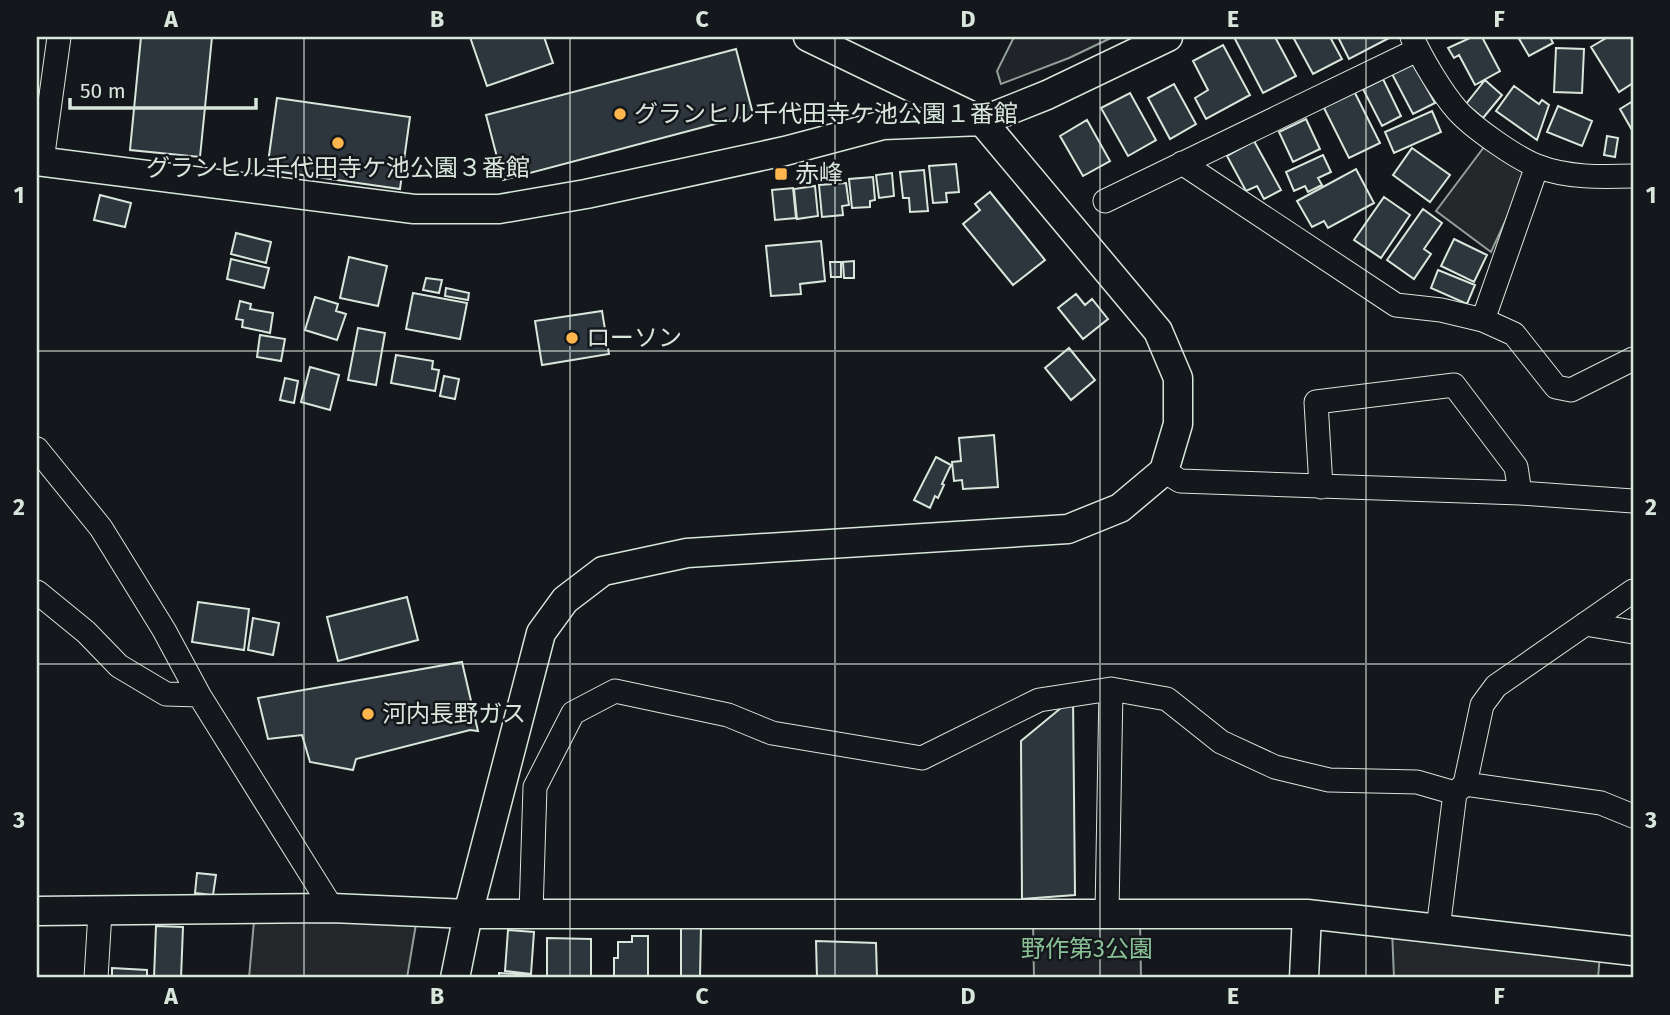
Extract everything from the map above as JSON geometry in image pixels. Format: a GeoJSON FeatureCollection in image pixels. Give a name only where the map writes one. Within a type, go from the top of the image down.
{"type":"FeatureCollection","features":[{"type":"Feature","properties":{"kind":"street"},"geometry":{"type":"LineString","coordinates":[[60,37],[46,62],[39,161],[414,208],[499,209],[586,194],[785,151],[883,125],[982,121],[1047,95],[1168,37]]}},
{"type":"Feature","properties":{"kind":"street"},"geometry":{"type":"LineString","coordinates":[[455,978],[468,914],[541,634],[565,600],[603,571],[687,553],[1068,529],[1120,508],[1164,471],[1178,424],[1178,378],[1157,331],[982,121],[808,37]]}},
{"type":"Feature","properties":{"kind":"street"},"geometry":{"type":"LineString","coordinates":[[1105,201],[1414,43],[1458,111],[1496,142],[1537,166],[1588,177],[1633,176]]}},
{"type":"Feature","properties":{"kind":"street"},"geometry":{"type":"LineString","coordinates":[[1182,163],[1396,305],[1441,310],[1483,320],[1514,334],[1556,387],[1571,390],[1633,359]]}},
{"type":"Feature","properties":{"kind":"street"},"geometry":{"type":"LineString","coordinates":[[1483,320],[1537,166]]}},
{"type":"Feature","properties":{"kind":"street"},"geometry":{"type":"LineString","coordinates":[[1321,487],[1316,402],[1454,385],[1516,467],[1520,493]]}},
{"type":"Feature","properties":{"kind":"street"},"geometry":{"type":"LineString","coordinates":[[37,449],[101,528],[164,629],[199,695],[332,908]]}},
{"type":"Feature","properties":{"kind":"street"},"geometry":{"type":"LineString","coordinates":[[1164,471],[1180,481],[1520,493],[1633,501]]}},
{"type":"Feature","properties":{"kind":"street"},"geometry":{"type":"LineString","coordinates":[[1438,929],[1460,789],[1482,705],[1496,686],[1633,591]]}},
{"type":"Feature","properties":{"kind":"street"},"geometry":{"type":"LineString","coordinates":[[37,592],[86,632],[119,666],[166,694],[199,695]]}},
{"type":"Feature","properties":{"kind":"street"},"geometry":{"type":"LineString","coordinates":[[1585,624],[1633,632]]}},
{"type":"Feature","properties":{"kind":"street"},"geometry":{"type":"LineString","coordinates":[[531,913],[535,787],[573,713],[615,691],[729,715],[772,733],[922,758],[1039,700],[1111,689],[1167,699],[1221,742],[1275,767],[1329,780],[1417,782],[1601,803],[1633,816]]}},
{"type":"Feature","properties":{"kind":"street"},"geometry":{"type":"LineString","coordinates":[[1107,913],[1111,689]]}},
{"type":"Feature","properties":{"kind":"street"},"geometry":{"type":"LineString","coordinates":[[37,911],[332,908],[468,914],[1307,914],[1633,951]]}},
{"type":"Feature","properties":{"kind":"street"},"geometry":{"type":"LineString","coordinates":[[96,978],[100,912]]}},
{"type":"Feature","properties":{"kind":"street"},"geometry":{"type":"LineString","coordinates":[[1304,978],[1307,914]]}},
{"type":"Feature","properties":{"kind":"green space"},"geometry":{"type":"Polygon","coordinates":[[[1014,37],[1113,37],[1069,58],[1001,84],[997,71],[1014,37]]]}},
{"type":"Feature","properties":{"kind":"green space","name":"野作第3公園"},"geometry":{"type":"Polygon","coordinates":[[[1033,920],[1140,920],[1141,978],[1034,978],[1033,920]]]}},
{"type":"Feature","properties":{"kind":"shaded area"},"geometry":{"type":"Polygon","coordinates":[[[1487,143],[1523,166],[1525,178],[1491,252],[1436,211],[1487,143]]]}},
{"type":"Feature","properties":{"kind":"shaded area"},"geometry":{"type":"Polygon","coordinates":[[[254,921],[416,924],[407,978],[249,978],[254,921]]]}},
{"type":"Feature","properties":{"kind":"shaded area"},"geometry":{"type":"Polygon","coordinates":[[[1392,930],[1600,954],[1598,978],[1394,978],[1392,930]]]}},
{"type":"Feature","properties":{"kind":"building"},"geometry":{"type":"Polygon","coordinates":[[[141,37],[212,37],[200,157],[130,150],[141,37]]]}},
{"type":"Feature","properties":{"kind":"building"},"geometry":{"type":"Polygon","coordinates":[[[470,37],[544,37],[553,63],[487,86],[470,37]]]}},
{"type":"Feature","properties":{"kind":"building"},"geometry":{"type":"Polygon","coordinates":[[[1234,37],[1275,37],[1296,76],[1263,93],[1234,37]]]}},
{"type":"Feature","properties":{"kind":"building"},"geometry":{"type":"Polygon","coordinates":[[[1293,37],[1330,37],[1342,59],[1313,74],[1293,37]]]}},
{"type":"Feature","properties":{"kind":"building"},"geometry":{"type":"Polygon","coordinates":[[[1338,37],[1391,37],[1349,59],[1338,37]]]}},
{"type":"Feature","properties":{"kind":"building"},"geometry":{"type":"Polygon","coordinates":[[[1472,37],[1482,37],[1500,71],[1475,85],[1459,55],[1454,58],[1448,48],[1472,37]]]}},
{"type":"Feature","properties":{"kind":"building"},"geometry":{"type":"Polygon","coordinates":[[[1518,37],[1550,37],[1553,43],[1529,56],[1518,37]]]}},
{"type":"Feature","properties":{"kind":"building"},"geometry":{"type":"Polygon","coordinates":[[[1608,37],[1633,37],[1633,83],[1619,92],[1591,47],[1608,37]]]}},
{"type":"Feature","properties":{"kind":"building"},"geometry":{"type":"Polygon","coordinates":[[[1223,45],[1250,95],[1206,119],[1195,98],[1208,90],[1193,61],[1223,45]]]}},
{"type":"Feature","properties":{"kind":"building"},"geometry":{"type":"Polygon","coordinates":[[[1556,48],[1584,49],[1582,93],[1554,92],[1556,48]]]}},
{"type":"Feature","properties":{"kind":"building","name":"グランヒル千代田寺ケ池公園１番館"},"geometry":{"type":"Polygon","coordinates":[[[736,49],[753,114],[503,180],[486,115],[736,49]]]}},
{"type":"Feature","properties":{"kind":"building"},"geometry":{"type":"Polygon","coordinates":[[[1413,63],[1435,103],[1413,114],[1392,74],[1413,63]]]}},
{"type":"Feature","properties":{"kind":"building"},"geometry":{"type":"Polygon","coordinates":[[[1383,79],[1401,116],[1382,126],[1363,89],[1383,79]]]}},
{"type":"Feature","properties":{"kind":"building"},"geometry":{"type":"Polygon","coordinates":[[[1485,80],[1502,95],[1483,118],[1466,104],[1485,80]]]}},
{"type":"Feature","properties":{"kind":"building"},"geometry":{"type":"Polygon","coordinates":[[[1174,84],[1196,124],[1170,139],[1148,98],[1174,84]]]}},
{"type":"Feature","properties":{"kind":"building"},"geometry":{"type":"Polygon","coordinates":[[[1514,86],[1539,104],[1542,100],[1549,105],[1537,140],[1496,111],[1514,86]]]}},
{"type":"Feature","properties":{"kind":"building"},"geometry":{"type":"Polygon","coordinates":[[[1354,91],[1380,143],[1349,158],[1323,106],[1354,91]]]}},
{"type":"Feature","properties":{"kind":"building"},"geometry":{"type":"Polygon","coordinates":[[[1130,93],[1156,140],[1128,156],[1101,108],[1130,93]]]}},
{"type":"Feature","properties":{"kind":"building","name":"グランヒル千代田寺ケ池公園３番館"},"geometry":{"type":"Polygon","coordinates":[[[277,98],[410,117],[400,189],[267,170],[277,98]]]}},
{"type":"Feature","properties":{"kind":"building"},"geometry":{"type":"Polygon","coordinates":[[[1633,101],[1633,129],[1632,130],[1620,109],[1633,101]]]}},
{"type":"Feature","properties":{"kind":"building"},"geometry":{"type":"Polygon","coordinates":[[[1558,106],[1592,121],[1582,146],[1547,132],[1558,106]]]}},
{"type":"Feature","properties":{"kind":"building"},"geometry":{"type":"Polygon","coordinates":[[[1432,111],[1441,132],[1394,153],[1385,132],[1432,111]]]}},
{"type":"Feature","properties":{"kind":"building"},"geometry":{"type":"Polygon","coordinates":[[[1306,119],[1320,149],[1293,162],[1279,132],[1306,119]]]}},
{"type":"Feature","properties":{"kind":"building"},"geometry":{"type":"Polygon","coordinates":[[[1087,120],[1110,161],[1083,176],[1060,136],[1087,120]]]}},
{"type":"Feature","properties":{"kind":"building"},"geometry":{"type":"Polygon","coordinates":[[[1607,136],[1618,138],[1615,157],[1604,155],[1607,136]]]}},
{"type":"Feature","properties":{"kind":"building"},"geometry":{"type":"Polygon","coordinates":[[[1254,141],[1281,190],[1264,199],[1257,186],[1246,191],[1227,156],[1254,141]]]}},
{"type":"Feature","properties":{"kind":"building"},"geometry":{"type":"Polygon","coordinates":[[[1412,148],[1450,175],[1430,202],[1393,175],[1412,148]]]}},
{"type":"Feature","properties":{"kind":"building"},"geometry":{"type":"Polygon","coordinates":[[[1323,155],[1331,172],[1318,178],[1322,185],[1308,192],[1305,186],[1294,191],[1286,172],[1323,155]]]}},
{"type":"Feature","properties":{"kind":"building"},"geometry":{"type":"Polygon","coordinates":[[[956,164],[959,192],[946,193],[947,202],[933,203],[929,166],[956,164]]]}},
{"type":"Feature","properties":{"kind":"building"},"geometry":{"type":"Polygon","coordinates":[[[1356,169],[1374,203],[1328,228],[1324,221],[1312,227],[1297,201],[1356,169]]]}},
{"type":"Feature","properties":{"kind":"building"},"geometry":{"type":"Polygon","coordinates":[[[924,170],[928,211],[910,212],[909,198],[903,198],[900,172],[924,170]]]}},
{"type":"Feature","properties":{"kind":"building"},"geometry":{"type":"Polygon","coordinates":[[[892,173],[894,196],[879,198],[876,175],[892,173]]]}},
{"type":"Feature","properties":{"kind":"building"},"geometry":{"type":"Polygon","coordinates":[[[873,177],[875,200],[870,201],[870,207],[852,208],[849,179],[873,177]]]}},
{"type":"Feature","properties":{"kind":"building"},"geometry":{"type":"Polygon","coordinates":[[[846,183],[849,205],[842,206],[843,215],[822,217],[819,185],[846,183]]]}},
{"type":"Feature","properties":{"kind":"building"},"geometry":{"type":"Polygon","coordinates":[[[815,186],[818,216],[797,219],[794,189],[815,186]]]}},
{"type":"Feature","properties":{"kind":"building"},"geometry":{"type":"Polygon","coordinates":[[[793,188],[796,218],[775,220],[772,190],[793,188]]]}},
{"type":"Feature","properties":{"kind":"building"},"geometry":{"type":"Polygon","coordinates":[[[990,192],[1045,260],[1013,285],[963,224],[980,210],[975,204],[990,192]]]}},
{"type":"Feature","properties":{"kind":"building"},"geometry":{"type":"Polygon","coordinates":[[[100,195],[131,203],[125,227],[94,220],[100,195]]]}},
{"type":"Feature","properties":{"kind":"building"},"geometry":{"type":"Polygon","coordinates":[[[1384,197],[1410,215],[1381,258],[1354,240],[1384,197]]]}},
{"type":"Feature","properties":{"kind":"building"},"geometry":{"type":"Polygon","coordinates":[[[1423,209],[1442,223],[1424,249],[1431,254],[1414,279],[1387,260],[1423,209]]]}},
{"type":"Feature","properties":{"kind":"building"},"geometry":{"type":"Polygon","coordinates":[[[236,233],[271,242],[266,263],[231,254],[236,233]]]}},
{"type":"Feature","properties":{"kind":"building"},"geometry":{"type":"Polygon","coordinates":[[[1454,239],[1487,255],[1474,282],[1441,266],[1454,239]]]}},
{"type":"Feature","properties":{"kind":"building"},"geometry":{"type":"Polygon","coordinates":[[[821,241],[825,281],[800,284],[801,294],[771,296],[766,246],[821,241]]]}},
{"type":"Feature","properties":{"kind":"building"},"geometry":{"type":"Polygon","coordinates":[[[349,257],[387,266],[378,306],[340,298],[349,257]]]}},
{"type":"Feature","properties":{"kind":"building"},"geometry":{"type":"Polygon","coordinates":[[[231,259],[269,268],[264,288],[227,279],[231,259]]]}},
{"type":"Feature","properties":{"kind":"building"},"geometry":{"type":"Polygon","coordinates":[[[854,261],[854,278],[844,278],[843,262],[854,261]]]}},
{"type":"Feature","properties":{"kind":"building"},"geometry":{"type":"Polygon","coordinates":[[[830,262],[841,262],[841,277],[831,277],[830,262]]]}},
{"type":"Feature","properties":{"kind":"building"},"geometry":{"type":"Polygon","coordinates":[[[1438,270],[1475,285],[1467,304],[1431,288],[1438,270]]]}},
{"type":"Feature","properties":{"kind":"building"},"geometry":{"type":"Polygon","coordinates":[[[426,278],[442,280],[439,293],[423,290],[426,278]]]}},
{"type":"Feature","properties":{"kind":"building"},"geometry":{"type":"Polygon","coordinates":[[[446,288],[469,293],[468,300],[445,296],[446,288]]]}},
{"type":"Feature","properties":{"kind":"building"},"geometry":{"type":"Polygon","coordinates":[[[413,293],[467,303],[460,339],[406,329],[413,293]]]}},
{"type":"Feature","properties":{"kind":"building"},"geometry":{"type":"Polygon","coordinates":[[[1076,294],[1085,305],[1092,299],[1108,319],[1083,339],[1058,308],[1076,294]]]}},
{"type":"Feature","properties":{"kind":"building"},"geometry":{"type":"Polygon","coordinates":[[[315,297],[338,304],[336,311],[346,314],[337,340],[305,330],[315,297]]]}},
{"type":"Feature","properties":{"kind":"building"},"geometry":{"type":"Polygon","coordinates":[[[240,301],[251,304],[250,309],[273,313],[270,333],[242,327],[243,320],[236,319],[240,301]]]}},
{"type":"Feature","properties":{"kind":"building","name":"ローソン"},"geometry":{"type":"Polygon","coordinates":[[[602,311],[609,354],[542,365],[535,321],[602,311]]]}},
{"type":"Feature","properties":{"kind":"building"},"geometry":{"type":"Polygon","coordinates":[[[358,328],[385,333],[376,385],[348,380],[358,328]]]}},
{"type":"Feature","properties":{"kind":"building"},"geometry":{"type":"Polygon","coordinates":[[[260,335],[285,339],[281,361],[257,357],[260,335]]]}},
{"type":"Feature","properties":{"kind":"building"},"geometry":{"type":"Polygon","coordinates":[[[1069,348],[1095,380],[1071,400],[1045,368],[1069,348]]]}},
{"type":"Feature","properties":{"kind":"building"},"geometry":{"type":"Polygon","coordinates":[[[396,355],[433,361],[432,369],[439,370],[435,391],[391,383],[396,355]]]}},
{"type":"Feature","properties":{"kind":"building"},"geometry":{"type":"Polygon","coordinates":[[[310,367],[339,375],[330,410],[301,402],[310,367]]]}},
{"type":"Feature","properties":{"kind":"building"},"geometry":{"type":"Polygon","coordinates":[[[444,376],[459,379],[455,399],[440,396],[444,376]]]}},
{"type":"Feature","properties":{"kind":"building"},"geometry":{"type":"Polygon","coordinates":[[[285,378],[298,381],[294,403],[280,400],[285,378]]]}},
{"type":"Feature","properties":{"kind":"building"},"geometry":{"type":"Polygon","coordinates":[[[994,435],[998,487],[963,489],[962,480],[954,481],[952,462],[961,461],[959,438],[994,435]]]}},
{"type":"Feature","properties":{"kind":"building"},"geometry":{"type":"Polygon","coordinates":[[[936,457],[951,465],[938,498],[935,496],[930,508],[914,500],[936,457]]]}},
{"type":"Feature","properties":{"kind":"building"},"geometry":{"type":"Polygon","coordinates":[[[407,597],[418,640],[338,661],[327,617],[407,597]]]}},
{"type":"Feature","properties":{"kind":"building"},"geometry":{"type":"Polygon","coordinates":[[[198,602],[249,609],[244,650],[192,642],[198,602]]]}},
{"type":"Feature","properties":{"kind":"building"},"geometry":{"type":"Polygon","coordinates":[[[253,618],[279,623],[273,655],[248,650],[253,618]]]}},
{"type":"Feature","properties":{"kind":"building","name":"河内長野ガス"},"geometry":{"type":"Polygon","coordinates":[[[462,662],[478,731],[470,730],[356,759],[353,770],[310,762],[302,735],[268,739],[258,698],[462,662]]]}},
{"type":"Feature","properties":{"kind":"building"},"geometry":{"type":"Polygon","coordinates":[[[1073,698],[1075,895],[1022,899],[1021,741],[1073,698]]]}},
{"type":"Feature","properties":{"kind":"building"},"geometry":{"type":"Polygon","coordinates":[[[197,873],[216,875],[213,895],[195,893],[197,873]]]}},
{"type":"Feature","properties":{"kind":"building"},"geometry":{"type":"Polygon","coordinates":[[[681,925],[701,926],[700,978],[681,978],[681,925]]]}},
{"type":"Feature","properties":{"kind":"building"},"geometry":{"type":"Polygon","coordinates":[[[156,926],[183,927],[181,978],[154,978],[156,926]]]}},
{"type":"Feature","properties":{"kind":"building"},"geometry":{"type":"Polygon","coordinates":[[[508,930],[534,932],[531,974],[505,971],[508,930]]]}},
{"type":"Feature","properties":{"kind":"building"},"geometry":{"type":"Polygon","coordinates":[[[632,936],[648,936],[648,978],[614,978],[614,958],[618,958],[618,942],[632,942],[632,936]]]}},
{"type":"Feature","properties":{"kind":"building"},"geometry":{"type":"Polygon","coordinates":[[[547,938],[591,939],[591,978],[547,978],[547,938]]]}},
{"type":"Feature","properties":{"kind":"building"},"geometry":{"type":"Polygon","coordinates":[[[816,941],[876,943],[877,978],[817,978],[816,941]]]}},
{"type":"Feature","properties":{"kind":"building"},"geometry":{"type":"Polygon","coordinates":[[[112,968],[147,970],[147,978],[112,978],[112,968]]]}},
{"type":"Feature","properties":{"kind":"building"},"geometry":{"type":"Polygon","coordinates":[[[499,973],[531,975],[531,978],[499,978],[499,973]]]}},
{"type":"Feature","properties":{"kind":"place","name":"グランヒル千代田寺ケ池公園１番館"},"geometry":{"type":"Point","coordinates":[620,114]}},
{"type":"Feature","properties":{"kind":"place","name":"グランヒル千代田寺ケ池公園３番館"},"geometry":{"type":"Point","coordinates":[338,143]}},
{"type":"Feature","properties":{"kind":"place","name":"赤峰"},"geometry":{"type":"Point","coordinates":[781,174]}},
{"type":"Feature","properties":{"kind":"place","name":"ローソン"},"geometry":{"type":"Point","coordinates":[572,338]}},
{"type":"Feature","properties":{"kind":"place","name":"河内長野ガス"},"geometry":{"type":"Point","coordinates":[368,714]}}]}
